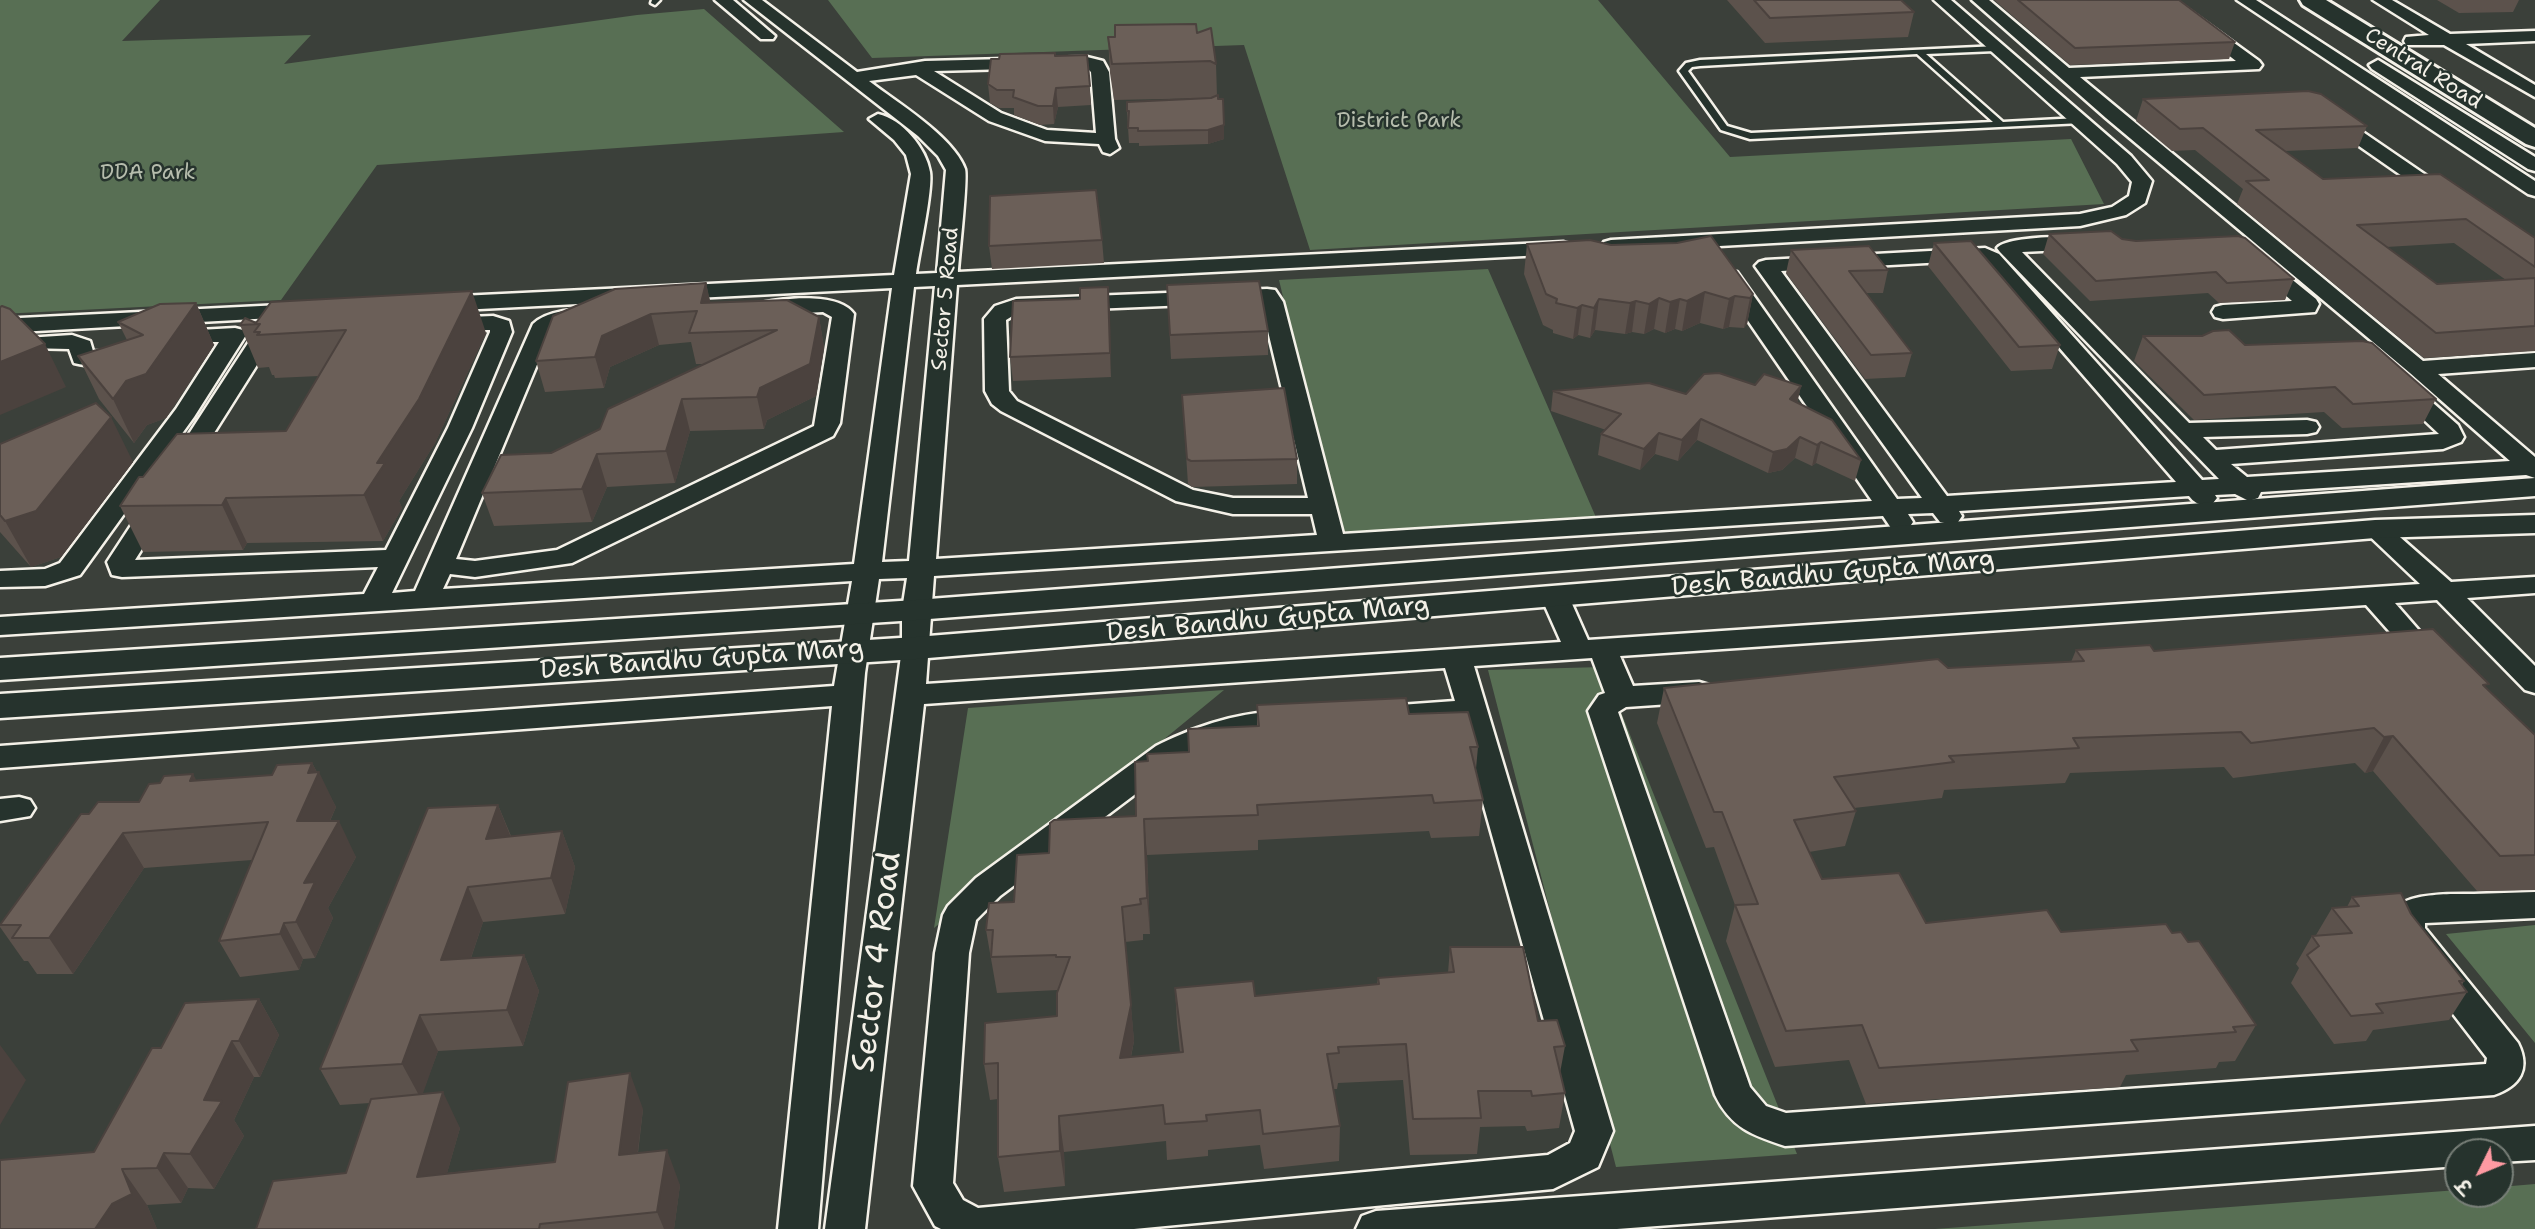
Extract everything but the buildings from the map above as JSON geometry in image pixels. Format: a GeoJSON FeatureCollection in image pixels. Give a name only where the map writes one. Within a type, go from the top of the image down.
{"type":"FeatureCollection","features":[{"type":"Feature","properties":{"kind":"main road","name":"Central Road"},"geometry":{"type":"LineString","coordinates":[[2311,0],[2535,139]]}},
{"type":"Feature","properties":{"kind":"main road","name":"Central Road"},"geometry":{"type":"LineString","coordinates":[[2343,0],[2535,117]]}},
{"type":"Feature","properties":{"kind":"street","name":"Sector 5 Road"},"geometry":{"type":"LineString","coordinates":[[723,0],[740,16],[901,136],[915,155],[921,174],[848,695]]}},
{"type":"Feature","properties":{"kind":"street","name":"Sector 5 Road"},"geometry":{"type":"LineString","coordinates":[[752,0],[924,132],[945,153],[956,170],[916,610],[916,648],[911,695]]}},
{"type":"Feature","properties":{"kind":"street"},"geometry":{"type":"LineString","coordinates":[[374,602],[460,428],[501,332],[501,326],[493,323],[422,316],[904,281],[1703,241],[2087,218],[2119,211],[2138,198],[2142,181],[2124,160],[1942,0]]}},
{"type":"Feature","properties":{"kind":"street"},"geometry":{"type":"LineString","coordinates":[[1980,0],[2112,114],[2418,368],[2534,473]]}},
{"type":"Feature","properties":{"kind":"street"},"geometry":{"type":"LineString","coordinates":[[2064,73],[2253,65],[2165,0]]}},
{"type":"Feature","properties":{"kind":"street"},"geometry":{"type":"LineString","coordinates":[[2245,0],[2535,190]]}},
{"type":"Feature","properties":{"kind":"street"},"geometry":{"type":"LineString","coordinates":[[2275,0],[2343,43]]}},
{"type":"Feature","properties":{"kind":"street"},"geometry":{"type":"LineString","coordinates":[[2381,0],[2535,92]]}},
{"type":"Feature","properties":{"kind":"street"},"geometry":{"type":"LineString","coordinates":[[2412,41],[2535,36]]}},
{"type":"Feature","properties":{"kind":"street"},"geometry":{"type":"LineString","coordinates":[[2365,57],[2535,165]]}},
{"type":"Feature","properties":{"kind":"street"},"geometry":{"type":"LineString","coordinates":[[1087,62],[1097,65],[1110,109],[1108,144],[1045,135],[995,117],[922,71],[925,66],[1087,62]]}},
{"type":"Feature","properties":{"kind":"street"},"geometry":{"type":"LineString","coordinates":[[854,78],[922,71],[1025,68]]}},
{"type":"Feature","properties":{"kind":"street"},"geometry":{"type":"LineString","coordinates":[[2366,80],[2399,78]]}},
{"type":"Feature","properties":{"kind":"street"},"geometry":{"type":"LineString","coordinates":[[2319,110],[2455,204]]}},
{"type":"Feature","properties":{"kind":"street"},"geometry":{"type":"LineString","coordinates":[[2112,114],[2139,112]]}},
{"type":"Feature","properties":{"kind":"street"},"geometry":{"type":"LineString","coordinates":[[2087,218],[2108,241],[2007,248],[2210,458],[2253,496]]}},
{"type":"Feature","properties":{"kind":"street"},"geometry":{"type":"LineString","coordinates":[[1754,238],[1772,264]]}},
{"type":"Feature","properties":{"kind":"street"},"geometry":{"type":"LineString","coordinates":[[1703,241],[1900,521]]}},
{"type":"Feature","properties":{"kind":"street"},"geometry":{"type":"LineString","coordinates":[[2223,312],[2307,307],[2308,304],[2246,251]]}},
{"type":"Feature","properties":{"kind":"street"},"geometry":{"type":"LineString","coordinates":[[1950,518],[1766,266],[1985,254],[1992,258],[2205,500]]}},
{"type":"Feature","properties":{"kind":"street"},"geometry":{"type":"LineString","coordinates":[[1321,506],[1233,506],[1185,496],[1009,407],[1000,399],[997,391],[995,319],[1003,311],[1016,306],[1267,295],[1272,302],[1332,542]]}},
{"type":"Feature","properties":{"kind":"street"},"geometry":{"type":"LineString","coordinates":[[426,598],[440,565],[541,329],[549,321],[567,317],[827,305],[843,314],[828,423],[824,431],[563,557],[475,569],[440,565]]}},
{"type":"Feature","properties":{"kind":"street"},"geometry":{"type":"LineString","coordinates":[[0,326],[328,310]]}},
{"type":"Feature","properties":{"kind":"street"},"geometry":{"type":"LineString","coordinates":[[313,332],[268,337],[258,345],[120,562],[121,569],[396,558]]}},
{"type":"Feature","properties":{"kind":"street"},"geometry":{"type":"LineString","coordinates":[[0,345],[72,342],[82,346],[80,356],[88,359],[127,356],[157,337],[235,335],[186,412],[70,569],[46,578],[0,579]]}},
{"type":"Feature","properties":{"kind":"street"},"geometry":{"type":"LineString","coordinates":[[2108,352],[2132,352]]}},
{"type":"Feature","properties":{"kind":"street"},"geometry":{"type":"LineString","coordinates":[[2418,368],[2535,360]]}},
{"type":"Feature","properties":{"kind":"street"},"geometry":{"type":"LineString","coordinates":[[2210,458],[2443,442],[2452,437],[2449,430],[2380,369]]}},
{"type":"Feature","properties":{"kind":"street"},"geometry":{"type":"LineString","coordinates":[[2183,430],[2307,427]]}},
{"type":"Feature","properties":{"kind":"street","name":"Desh Bandhu Gupta Marg"},"geometry":{"type":"LineString","coordinates":[[0,669],[916,610],[1900,521],[2534,473]]}},
{"type":"Feature","properties":{"kind":"street"},"geometry":{"type":"LineString","coordinates":[[0,626],[1332,542],[1900,521]]}},
{"type":"Feature","properties":{"kind":"street","name":"Desh Bandhu Gupta Marg"},"geometry":{"type":"LineString","coordinates":[[0,706],[916,648],[2375,529],[2535,524]]}},
{"type":"Feature","properties":{"kind":"street"},"geometry":{"type":"LineString","coordinates":[[2375,529],[2444,592],[2531,679]]}},
{"type":"Feature","properties":{"kind":"street"},"geometry":{"type":"LineString","coordinates":[[911,695],[2535,585]]}},
{"type":"Feature","properties":{"kind":"street"},"geometry":{"type":"LineString","coordinates":[[2373,596],[2450,679]]}},
{"type":"Feature","properties":{"kind":"street"},"geometry":{"type":"LineString","coordinates":[[1555,597],[1622,697]]}},
{"type":"Feature","properties":{"kind":"street"},"geometry":{"type":"LineString","coordinates":[[2380,653],[2422,651]]}},
{"type":"Feature","properties":{"kind":"street"},"geometry":{"type":"LineString","coordinates":[[1457,658],[1594,1131],[1584,1155],[1553,1172],[975,1226],[950,1213],[933,1186],[952,953],[960,915],[988,887],[1167,754],[1196,736],[1232,726],[1471,710]]}},
{"type":"Feature","properties":{"kind":"street"},"geometry":{"type":"LineString","coordinates":[[1732,690],[1622,697],[1610,702],[1603,711],[1734,1095],[1753,1117],[1784,1130],[2494,1079],[2506,1070],[2505,1054],[2408,931],[2408,917],[2421,908],[2535,905]]}},
{"type":"Feature","properties":{"kind":"street"},"geometry":{"type":"LineString","coordinates":[[0,757],[848,695]]}},
{"type":"Feature","properties":{"kind":"street","name":"Sector 4 Road"},"geometry":{"type":"LineString","coordinates":[[798,1229],[848,695]]}},
{"type":"Feature","properties":{"kind":"street","name":"Sector 4 Road"},"geometry":{"type":"LineString","coordinates":[[845,1229],[911,695]]}},
{"type":"Feature","properties":{"kind":"street"},"geometry":{"type":"LineString","coordinates":[[1376,1229],[1676,1218],[2535,1143]]}},
{"type":"Feature","properties":{"kind":"lane"},"geometry":{"type":"LineString","coordinates":[[1995,48],[1700,63],[1689,65],[1683,71],[1724,128],[1750,136],[2079,121]]}},
{"type":"Feature","properties":{"kind":"lane"},"geometry":{"type":"LineString","coordinates":[[1919,52],[1999,123]]}},
{"type":"Feature","properties":{"kind":"green space","name":"DDA Park"},"geometry":{"type":"Polygon","coordinates":[[[0,0],[160,0],[122,41],[311,35],[284,64],[637,15],[704,9],[844,132],[377,165],[281,300],[0,314],[0,0]]]}},
{"type":"Feature","properties":{"kind":"green space","name":"District Park"},"geometry":{"type":"Polygon","coordinates":[[[828,0],[1598,0],[1730,157],[2071,139],[2104,204],[1310,250],[1244,45],[872,58],[828,0]]]}},
{"type":"Feature","properties":{"kind":"green space"},"geometry":{"type":"Polygon","coordinates":[[[1488,269],[1598,522],[1341,538],[1279,280],[1488,269]]]}},
{"type":"Feature","properties":{"kind":"green space"},"geometry":{"type":"Polygon","coordinates":[[[1603,667],[1797,1154],[1616,1167],[1488,670],[1603,667]]]}},
{"type":"Feature","properties":{"kind":"green space"},"geometry":{"type":"Polygon","coordinates":[[[1224,690],[934,928],[968,708],[1224,690]]]}},
{"type":"Feature","properties":{"kind":"green space"},"geometry":{"type":"Polygon","coordinates":[[[2535,925],[2535,1043],[2446,934],[2535,925]]]}},
{"type":"Feature","properties":{"kind":"green space"},"geometry":{"type":"Polygon","coordinates":[[[2535,1184],[2535,1229],[1935,1229],[2444,1191],[2444,1208],[2514,1208],[2514,1186],[2535,1184]]]}}]}
